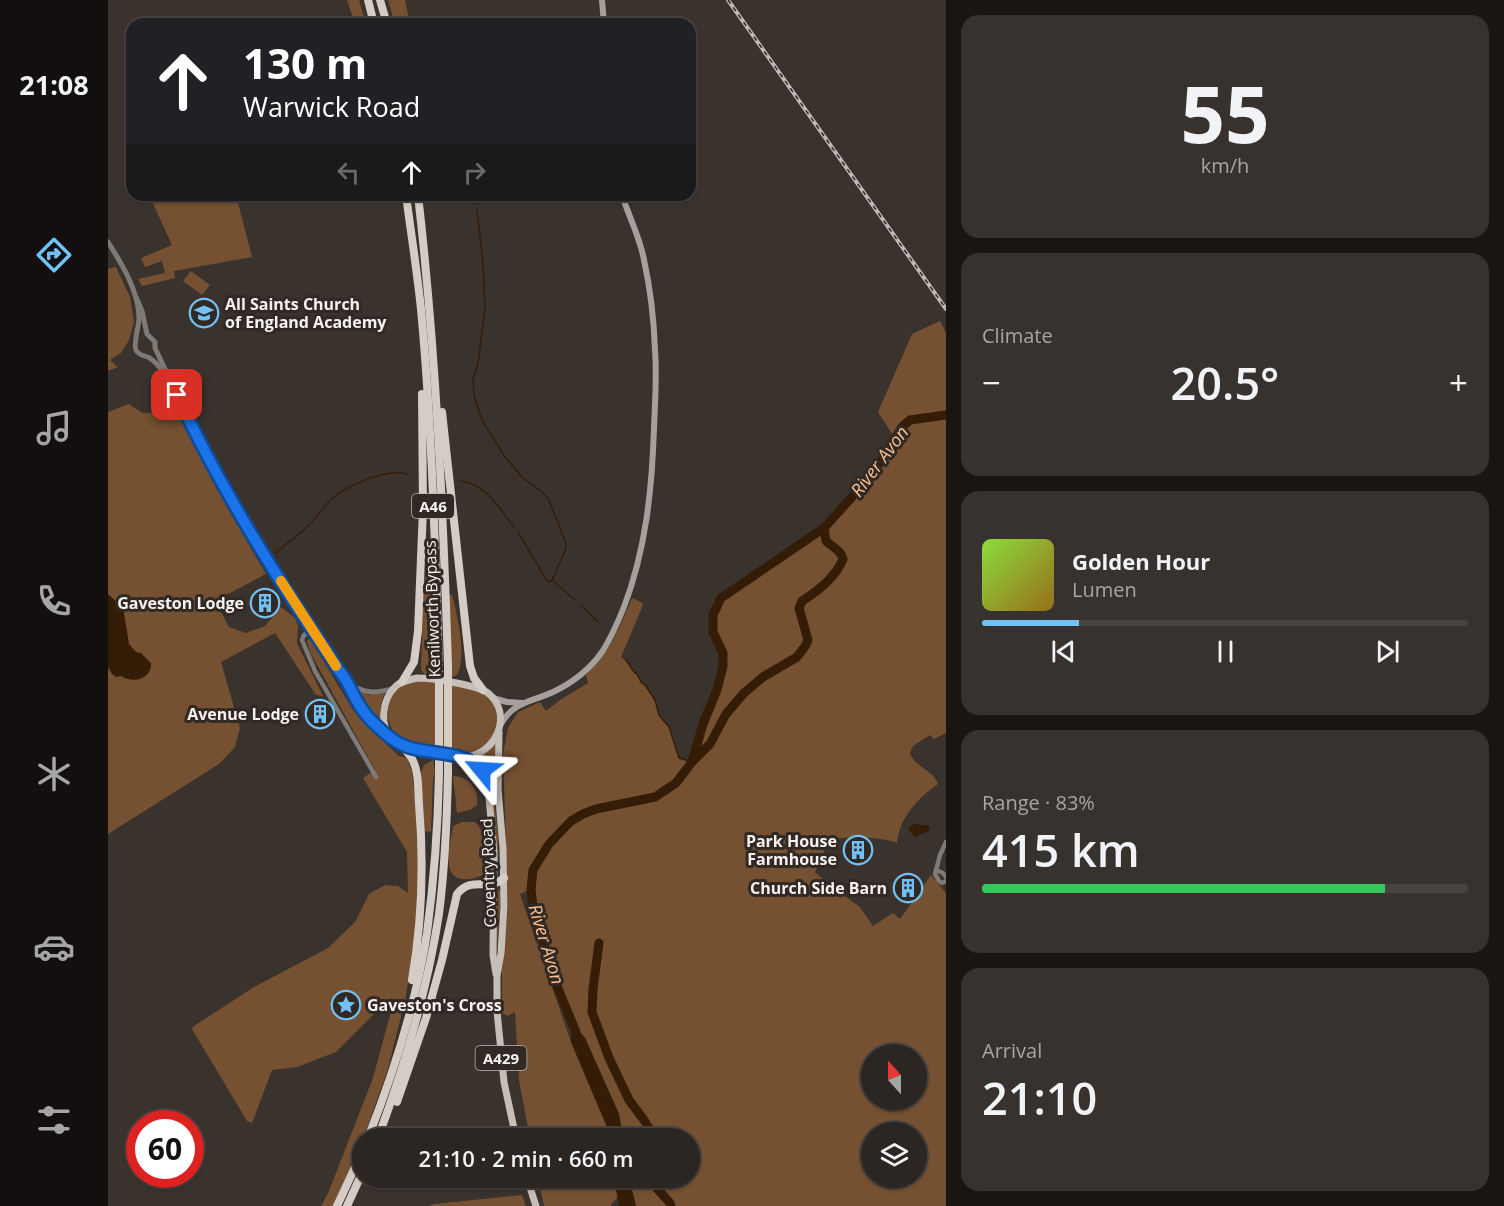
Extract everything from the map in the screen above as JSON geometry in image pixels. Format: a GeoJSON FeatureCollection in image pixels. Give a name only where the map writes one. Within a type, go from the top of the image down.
{"type":"FeatureCollection","features":[{"type":"Feature","properties":{"kind":"highway"},"geometry":{"type":"LineString","coordinates":[[368,0],[372,18]]}},
{"type":"Feature","properties":{"kind":"highway"},"geometry":{"type":"LineString","coordinates":[[380,0],[385,18]]}},
{"type":"Feature","properties":{"kind":"highway","name":"Kenilworth Bypass"},"geometry":{"type":"LineString","coordinates":[[381,1128],[409,1048],[428,975],[439,914],[446,836],[448,773],[439,700],[434,512],[421,308],[407,201]]}},
{"type":"Feature","properties":{"kind":"highway","name":"Kenilworth Bypass"},"geometry":{"type":"LineString","coordinates":[[402,1041],[423,954],[432,893],[439,774],[448,700],[441,471],[419,201]]}},
{"type":"Feature","properties":{"kind":"highway"},"geometry":{"type":"LineString","coordinates":[[425,259],[470,666],[474,678],[483,690]]}},
{"type":"Feature","properties":{"kind":"highway"},"geometry":{"type":"LineString","coordinates":[[402,682],[415,658],[418,631],[423,509],[423,347]]}},
{"type":"Feature","properties":{"kind":"highway"},"geometry":{"type":"LineString","coordinates":[[400,744],[412,759],[415,769],[422,876],[416,957],[402,1041]]}},
{"type":"Feature","properties":{"kind":"highway","name":"A46"},"geometry":{"type":"LineString","coordinates":[[383,1128],[400,1092],[426,1018],[457,894],[467,885],[495,884],[504,878]]}},
{"type":"Feature","properties":{"kind":"highway","name":"A46"},"geometry":{"type":"LineString","coordinates":[[372,1128],[402,1041]]}},
{"type":"Feature","properties":{"kind":"highway"},"geometry":{"type":"LineString","coordinates":[[337,1206],[352,1174]]}},
{"type":"Feature","properties":{"kind":"highway"},"geometry":{"type":"LineString","coordinates":[[346,1206],[355,1188]]}},
{"type":"Feature","properties":{"kind":"main road"},"geometry":{"type":"LineString","coordinates":[[602,0],[604,18]]}},
{"type":"Feature","properties":{"kind":"main road"},"geometry":{"type":"LineString","coordinates":[[522,703],[494,698],[483,690],[468,685],[421,678],[402,682],[394,688],[387,699],[384,711],[385,724],[391,738],[414,749],[465,757],[477,755],[495,740],[510,711],[522,703],[566,685],[583,672],[602,652],[613,632],[635,573],[650,497],[653,462],[655,349],[644,260],[624,201]]}},
{"type":"Feature","properties":{"kind":"main road"},"geometry":{"type":"LineString","coordinates":[[494,698],[500,712],[500,729]]}},
{"type":"Feature","properties":{"kind":"main road","name":"Coventry Road"},"geometry":{"type":"LineString","coordinates":[[500,729],[498,789],[503,848],[504,906],[503,937],[497,976],[497,1011],[502,1066],[514,1128]]}},
{"type":"Feature","properties":{"kind":"main road","name":"Coventry Road"},"geometry":{"type":"LineString","coordinates":[[465,757],[479,767],[488,782],[495,884],[493,956],[497,976]]}},
{"type":"Feature","properties":{"kind":"main road"},"geometry":{"type":"LineString","coordinates":[[530,1188],[536,1206]]}},
{"type":"Feature","properties":{"kind":"street"},"geometry":{"type":"LineString","coordinates":[[108,242],[125,271],[142,311],[148,336],[154,340],[155,348],[171,383],[228,495],[346,681],[356,702],[373,723],[391,738]]}},
{"type":"Feature","properties":{"kind":"street"},"geometry":{"type":"LineString","coordinates":[[136,297],[139,319],[136,350],[140,355],[146,356],[157,364],[171,383]]}},
{"type":"Feature","properties":{"kind":"street"},"geometry":{"type":"LineString","coordinates":[[136,341],[148,336]]}},
{"type":"Feature","properties":{"kind":"street"},"geometry":{"type":"LineString","coordinates":[[146,356],[152,354],[155,348]]}},
{"type":"Feature","properties":{"kind":"street"},"geometry":{"type":"LineString","coordinates":[[312,630],[302,639],[311,663],[376,777]]}},
{"type":"Feature","properties":{"kind":"street"},"geometry":{"type":"LineString","coordinates":[[346,681],[368,692],[394,688]]}},
{"type":"Feature","properties":{"kind":"street"},"geometry":{"type":"LineString","coordinates":[[946,842],[936,870],[943,873],[946,879]]}},
{"type":"Feature","properties":{"kind":"shaded area"},"geometry":{"type":"Polygon","coordinates":[[[347,0],[359,0],[364,18],[353,18],[347,0]]]}},
{"type":"Feature","properties":{"kind":"shaded area"},"geometry":{"type":"Polygon","coordinates":[[[388,0],[405,0],[409,18],[393,18],[388,0]]]}},
{"type":"Feature","properties":{"kind":"shaded area"},"geometry":{"type":"Polygon","coordinates":[[[152,201],[238,201],[252,257],[174,271],[175,278],[142,286],[138,279],[165,273],[162,261],[145,267],[141,258],[172,245],[152,201]]]}},
{"type":"Feature","properties":{"kind":"shaded area"},"geometry":{"type":"Polygon","coordinates":[[[116,267],[130,297],[134,322],[129,340],[121,353],[110,360],[118,367],[108,371],[108,269],[116,267]]]}},
{"type":"Feature","properties":{"kind":"shaded area"},"geometry":{"type":"Polygon","coordinates":[[[191,271],[210,285],[202,295],[183,281],[191,271]]]}},
{"type":"Feature","properties":{"kind":"shaded area"},"geometry":{"type":"Polygon","coordinates":[[[940,321],[946,333],[946,733],[934,739],[930,735],[913,746],[910,753],[916,762],[933,775],[938,784],[911,809],[901,825],[897,843],[873,838],[830,839],[815,872],[860,907],[873,926],[893,913],[900,919],[931,875],[946,893],[946,1206],[636,1206],[632,1188],[700,1188],[700,1128],[621,1128],[619,1114],[585,1038],[572,1023],[557,986],[533,908],[531,889],[520,894],[571,1042],[607,1128],[528,1128],[519,1080],[515,1012],[507,1016],[502,1013],[502,969],[508,905],[503,754],[508,728],[518,712],[540,702],[546,711],[588,683],[586,675],[614,639],[632,598],[643,603],[621,657],[637,674],[655,700],[659,715],[669,727],[679,758],[692,762],[723,667],[723,653],[713,632],[713,615],[721,598],[824,528],[861,487],[895,438],[878,412],[912,334],[940,321]]]}},
{"type":"Feature","properties":{"kind":"shaded area"},"geometry":{"type":"Polygon","coordinates":[[[129,404],[142,413],[175,412],[181,415],[228,509],[266,574],[215,601],[229,627],[246,633],[265,626],[281,607],[295,618],[298,625],[297,643],[323,696],[316,695],[275,633],[221,662],[240,728],[235,747],[219,764],[108,834],[108,412],[129,404]]]}},
{"type":"Feature","properties":{"kind":"shaded area"},"geometry":{"type":"Polygon","coordinates":[[[425,576],[430,577],[432,676],[425,675],[421,670],[425,576]]]}},
{"type":"Feature","properties":{"kind":"shaded area"},"geometry":{"type":"Polygon","coordinates":[[[108,594],[119,604],[124,613],[129,644],[151,663],[148,673],[136,680],[116,677],[108,667],[108,594]]]}},
{"type":"Feature","properties":{"kind":"shaded area"},"geometry":{"type":"Polygon","coordinates":[[[449,594],[452,595],[456,613],[461,648],[459,668],[456,676],[451,677],[449,594]]]}},
{"type":"Feature","properties":{"kind":"shaded area"},"geometry":{"type":"Polygon","coordinates":[[[310,639],[353,710],[399,756],[407,758],[412,772],[417,814],[419,896],[414,948],[405,1001],[387,1072],[367,1128],[354,1128],[373,1078],[394,1000],[392,998],[336,1052],[297,1067],[272,1070],[252,1123],[247,1121],[192,1029],[254,987],[328,948],[355,922],[369,894],[385,885],[398,886],[408,893],[407,852],[363,778],[375,770],[311,654],[307,640],[310,639]]]}},
{"type":"Feature","properties":{"kind":"shaded area"},"geometry":{"type":"Polygon","coordinates":[[[423,680],[473,688],[486,695],[493,703],[497,723],[494,733],[482,748],[473,753],[462,754],[415,746],[397,736],[388,716],[393,695],[410,682],[423,680]]]}},
{"type":"Feature","properties":{"kind":"shaded area"},"geometry":{"type":"Polygon","coordinates":[[[351,687],[369,695],[385,693],[380,709],[382,726],[368,711],[351,687]]]}},
{"type":"Feature","properties":{"kind":"shaded area"},"geometry":{"type":"Polygon","coordinates":[[[496,744],[494,795],[498,837],[498,874],[492,794],[473,759],[484,754],[496,744]]]}},
{"type":"Feature","properties":{"kind":"shaded area"},"geometry":{"type":"Polygon","coordinates":[[[433,760],[435,773],[431,832],[424,831],[420,774],[424,765],[433,760]]]}},
{"type":"Feature","properties":{"kind":"shaded area"},"geometry":{"type":"Polygon","coordinates":[[[453,776],[467,780],[474,789],[477,805],[470,810],[457,813],[453,776]]]}},
{"type":"Feature","properties":{"kind":"shaded area"},"geometry":{"type":"Polygon","coordinates":[[[462,822],[475,822],[482,833],[485,846],[486,873],[469,879],[456,877],[449,866],[453,826],[462,822]]]}},
{"type":"Feature","properties":{"kind":"shaded area"},"geometry":{"type":"Polygon","coordinates":[[[915,823],[928,825],[930,829],[915,837],[909,830],[915,823]]]}},
{"type":"Feature","properties":{"kind":"shaded area"},"geometry":{"type":"Polygon","coordinates":[[[498,890],[501,891],[501,899],[496,957],[495,956],[498,890]]]}},
{"type":"Feature","properties":{"kind":"shaded area"},"geometry":{"type":"Polygon","coordinates":[[[572,1023],[585,1038],[619,1114],[621,1128],[607,1128],[571,1042],[572,1023]]]}},
{"type":"Feature","properties":{"kind":"shaded area"},"geometry":{"type":"Polygon","coordinates":[[[352,1132],[352,1164],[333,1206],[321,1206],[352,1132]]]}},
{"type":"Feature","properties":{"kind":"shaded area"},"geometry":{"type":"Polygon","coordinates":[[[540,1188],[616,1188],[618,1197],[610,1206],[544,1206],[540,1188]]]}},
{"type":"Feature","properties":{"kind":"shaded area"},"geometry":{"type":"Polygon","coordinates":[[[616,1188],[632,1188],[636,1206],[619,1206],[616,1188]]]}},
{"type":"Feature","properties":{"kind":"shaded area"},"geometry":{"type":"Polygon","coordinates":[[[522,1195],[526,1206],[428,1206],[434,1204],[522,1195]]]}},
{"type":"Feature","properties":{"kind":"waterway"},"geometry":{"type":"LineString","coordinates":[[477,210],[485,308],[478,364],[473,379],[474,396],[482,420],[505,457],[522,477],[548,498],[566,543],[566,549],[552,580]]}},
{"type":"Feature","properties":{"kind":"waterway","name":"River Avon"},"geometry":{"type":"LineString","coordinates":[[692,762],[723,666],[723,653],[713,632],[713,615],[721,598],[824,528],[861,487],[881,461],[902,427],[910,420],[946,415]]}},
{"type":"Feature","properties":{"kind":"waterway"},"geometry":{"type":"LineString","coordinates":[[276,553],[304,530],[340,493],[358,483],[389,473],[407,474]]}},
{"type":"Feature","properties":{"kind":"waterway"},"geometry":{"type":"LineString","coordinates":[[461,481],[470,483],[485,492],[514,527]]}},
{"type":"Feature","properties":{"kind":"waterway","name":"River Avon"},"geometry":{"type":"LineString","coordinates":[[576,1032],[557,986],[533,908],[531,889],[533,870],[549,844],[571,821],[596,809],[655,797],[676,783],[710,744],[726,714],[744,693],[763,677],[797,657],[808,640],[799,608],[802,601],[826,583],[836,572],[843,559],[838,551],[826,541],[824,528]]}},
{"type":"Feature","properties":{"kind":"waterway"},"geometry":{"type":"LineString","coordinates":[[518,532],[546,579],[549,582],[552,580],[575,600]]}},
{"type":"Feature","properties":{"kind":"waterway"},"geometry":{"type":"LineString","coordinates":[[581,605],[598,622]]}},
{"type":"Feature","properties":{"kind":"waterway"},"geometry":{"type":"LineString","coordinates":[[626,660],[655,700],[659,715],[669,727],[679,758],[692,762]]}},
{"type":"Feature","properties":{"kind":"waterway"},"geometry":{"type":"LineString","coordinates":[[599,943],[592,1012],[609,1058],[629,1100],[649,1128]]}},
{"type":"Feature","properties":{"kind":"waterway"},"geometry":{"type":"LineString","coordinates":[[657,1188],[671,1206]]}},
{"type":"Feature","properties":{"kind":"railway"},"geometry":{"type":"LineString","coordinates":[[728,0],[946,309]]}},
{"type":"Feature","properties":{"kind":"slow traffic"},"geometry":{"type":"LineString","coordinates":[[281,581],[336,666]]}},
{"type":"Feature","properties":{"kind":"place","name":"All Saints Church of England Academy"},"geometry":{"type":"Point","coordinates":[204,313]}},
{"type":"Feature","properties":{"kind":"place","name":"Gaveston Lodge"},"geometry":{"type":"Point","coordinates":[265,603]}},
{"type":"Feature","properties":{"kind":"place","name":"Avenue Lodge"},"geometry":{"type":"Point","coordinates":[320,714]}},
{"type":"Feature","properties":{"kind":"place","name":"Park House Farmhouse"},"geometry":{"type":"Point","coordinates":[858,850]}},
{"type":"Feature","properties":{"kind":"place","name":"Church Side Barn"},"geometry":{"type":"Point","coordinates":[908,888]}},
{"type":"Feature","properties":{"kind":"place","name":"Gaveston's Cross"},"geometry":{"type":"Point","coordinates":[346,1005]}},
{"type":"Feature","properties":{"kind":"route"},"geometry":{"type":"LineString","coordinates":[[177,395],[228,495],[366,715],[378,728],[400,744],[414,749],[465,757],[482,770]]}}]}
